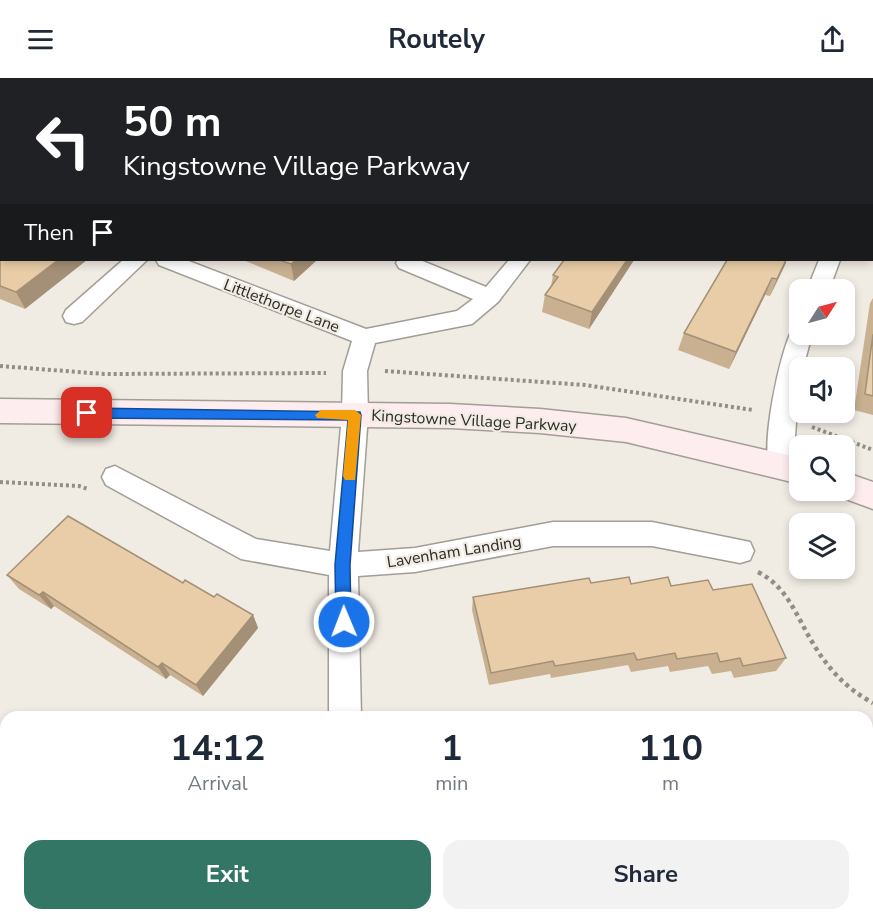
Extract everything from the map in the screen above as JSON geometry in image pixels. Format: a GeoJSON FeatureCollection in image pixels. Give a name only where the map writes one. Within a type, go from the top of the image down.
{"type":"FeatureCollection","features":[{"type":"Feature","properties":{"kind":"street"},"geometry":{"type":"LineString","coordinates":[[74,316],[135,261]]}},
{"type":"Feature","properties":{"kind":"street","name":"Littlethorpe Lane"},"geometry":{"type":"LineString","coordinates":[[169,261],[364,337]]}},
{"type":"Feature","properties":{"kind":"street"},"geometry":{"type":"LineString","coordinates":[[409,261],[407,263],[490,297]]}},
{"type":"Feature","properties":{"kind":"street"},"geometry":{"type":"LineString","coordinates":[[345,711],[343,565],[355,415],[355,371],[364,337],[464,318],[490,297],[519,261]]}},
{"type":"Feature","properties":{"kind":"street"},"geometry":{"type":"LineString","coordinates":[[822,279],[829,261]]}},
{"type":"Feature","properties":{"kind":"street"},"geometry":{"type":"LineString","coordinates":[[789,461],[783,417],[797,345]]}},
{"type":"Feature","properties":{"kind":"street","name":"Kingstowne Village Parkway"},"geometry":{"type":"LineString","coordinates":[[0,411],[355,415],[540,421],[626,430],[789,468]]}},
{"type":"Feature","properties":{"kind":"street","name":"Lavenham Landing"},"geometry":{"type":"LineString","coordinates":[[106,485],[251,550],[343,565],[415,560],[553,534],[652,534],[748,561]]}},
{"type":"Feature","properties":{"kind":"street"},"geometry":{"type":"LineString","coordinates":[[855,489],[873,496]]}},
{"type":"Feature","properties":{"kind":"path"},"geometry":{"type":"LineString","coordinates":[[0,482],[106,485]]}},
{"type":"Feature","properties":{"kind":"path"},"geometry":{"type":"LineString","coordinates":[[748,561],[771,578],[785,593],[817,651],[833,674],[848,688],[873,704]]}},
{"type":"Feature","properties":{"kind":"building"},"geometry":{"type":"Polygon","coordinates":[[[0,261],[57,261],[16,292],[0,286],[0,261]]]}},
{"type":"Feature","properties":{"kind":"building"},"geometry":{"type":"Polygon","coordinates":[[[563,261],[626,261],[592,312],[545,295],[558,277],[553,275],[563,261]]]}},
{"type":"Feature","properties":{"kind":"building"},"geometry":{"type":"Polygon","coordinates":[[[726,261],[786,261],[777,279],[772,278],[736,352],[684,333],[726,261]]]}},
{"type":"Feature","properties":{"kind":"building"},"geometry":{"type":"Polygon","coordinates":[[[873,334],[873,396],[865,394],[873,334]]]}},
{"type":"Feature","properties":{"kind":"building"},"geometry":{"type":"Polygon","coordinates":[[[68,516],[183,583],[185,580],[214,597],[217,594],[253,615],[196,685],[162,663],[158,667],[43,592],[39,595],[7,575],[68,516]]]}},
{"type":"Feature","properties":{"kind":"building"},"geometry":{"type":"Polygon","coordinates":[[[629,577],[631,584],[668,577],[671,586],[708,580],[713,590],[752,584],[786,658],[743,666],[740,658],[720,662],[717,653],[677,659],[675,653],[637,660],[634,653],[555,666],[553,661],[491,673],[473,597],[589,578],[591,583],[629,577]]]}},
{"type":"Feature","properties":{"kind":"slow traffic"},"geometry":{"type":"LineString","coordinates":[[321,415],[355,415],[350,476]]}},
{"type":"Feature","properties":{"kind":"route"},"geometry":{"type":"LineString","coordinates":[[87,413],[355,415],[343,565],[344,622]]}}]}
